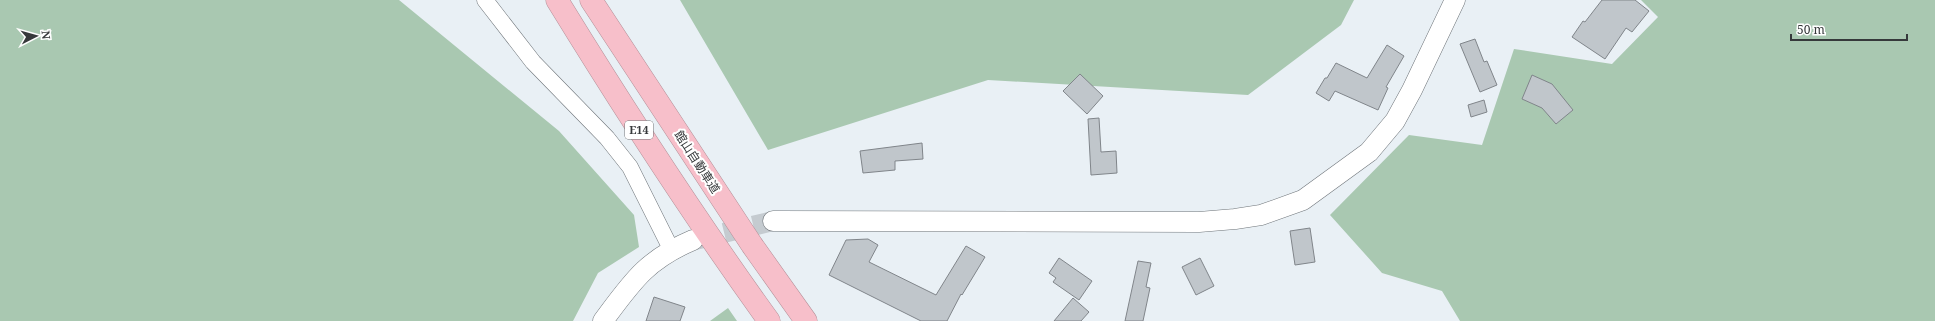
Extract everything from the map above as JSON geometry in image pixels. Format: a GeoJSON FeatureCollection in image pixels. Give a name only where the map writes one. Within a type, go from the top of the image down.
{"type":"FeatureCollection","features":[{"type":"Feature","properties":{"kind":"highway","name":"E14"},"geometry":{"type":"LineString","coordinates":[[556,0],[613,91],[720,253],[769,321]]}},
{"type":"Feature","properties":{"kind":"highway","name":"館山自動車道"},"geometry":{"type":"LineString","coordinates":[[591,0],[752,245],[806,321]]}},
{"type":"Feature","properties":{"kind":"street"},"geometry":{"type":"LineString","coordinates":[[485,0],[533,62],[607,138],[630,167],[671,249]]}},
{"type":"Feature","properties":{"kind":"street"},"geometry":{"type":"LineString","coordinates":[[773,221],[1199,222],[1235,219],[1261,214],[1303,200],[1369,152],[1395,121],[1412,90],[1455,0]]}},
{"type":"Feature","properties":{"kind":"street"},"geometry":{"type":"LineString","coordinates":[[603,321],[631,282],[656,259],[671,249],[693,240]]}},
{"type":"Feature","properties":{"kind":"green space"},"geometry":{"type":"Polygon","coordinates":[[[0,0],[399,0],[559,131],[634,215],[639,247],[598,273],[573,321],[0,321],[0,0]]]}},
{"type":"Feature","properties":{"kind":"green space"},"geometry":{"type":"Polygon","coordinates":[[[680,0],[1354,0],[1341,25],[1248,95],[988,80],[768,150],[680,0]]]}},
{"type":"Feature","properties":{"kind":"green space"},"geometry":{"type":"Polygon","coordinates":[[[1641,0],[1935,0],[1935,321],[1460,321],[1442,291],[1382,273],[1330,215],[1409,135],[1482,145],[1514,49],[1612,64],[1658,17],[1641,0]]]}},
{"type":"Feature","properties":{"kind":"green space"},"geometry":{"type":"Polygon","coordinates":[[[728,308],[737,321],[710,321],[728,308]]]}},
{"type":"Feature","properties":{"kind":"building"},"geometry":{"type":"Polygon","coordinates":[[[1602,0],[1635,0],[1649,11],[1632,32],[1626,28],[1605,59],[1572,37],[1583,21],[1585,22],[1602,0]]]}},
{"type":"Feature","properties":{"kind":"building"},"geometry":{"type":"Polygon","coordinates":[[[1475,39],[1484,62],[1487,61],[1497,85],[1480,92],[1460,44],[1475,39]]]}},
{"type":"Feature","properties":{"kind":"building"},"geometry":{"type":"Polygon","coordinates":[[[1387,45],[1404,56],[1386,87],[1388,88],[1378,110],[1335,91],[1329,101],[1316,93],[1336,63],[1367,78],[1387,45]]]}},
{"type":"Feature","properties":{"kind":"building"},"geometry":{"type":"Polygon","coordinates":[[[1080,74],[1103,96],[1087,114],[1063,91],[1080,74]]]}},
{"type":"Feature","properties":{"kind":"building"},"geometry":{"type":"Polygon","coordinates":[[[1532,75],[1552,84],[1573,110],[1556,124],[1542,108],[1522,99],[1532,75]]]}},
{"type":"Feature","properties":{"kind":"building"},"geometry":{"type":"Polygon","coordinates":[[[1484,100],[1487,112],[1471,117],[1468,105],[1484,100]]]}},
{"type":"Feature","properties":{"kind":"building"},"geometry":{"type":"Polygon","coordinates":[[[1099,118],[1101,152],[1116,151],[1117,173],[1091,175],[1088,119],[1099,118]]]}},
{"type":"Feature","properties":{"kind":"building"},"geometry":{"type":"Polygon","coordinates":[[[922,143],[923,159],[895,161],[895,170],[863,173],[860,151],[922,143]]]}},
{"type":"Feature","properties":{"kind":"building"},"geometry":{"type":"Polygon","coordinates":[[[1310,228],[1315,262],[1295,265],[1290,231],[1310,228]]]}},
{"type":"Feature","properties":{"kind":"building"},"geometry":{"type":"Polygon","coordinates":[[[868,239],[878,245],[869,262],[936,295],[966,246],[985,257],[962,295],[961,294],[947,321],[921,321],[829,275],[846,240],[868,239]]]}},
{"type":"Feature","properties":{"kind":"building"},"geometry":{"type":"Polygon","coordinates":[[[1059,258],[1092,281],[1079,300],[1053,282],[1056,278],[1049,273],[1059,258]]]}},
{"type":"Feature","properties":{"kind":"building"},"geometry":{"type":"Polygon","coordinates":[[[1200,258],[1214,286],[1196,295],[1182,267],[1200,258]]]}},
{"type":"Feature","properties":{"kind":"building"},"geometry":{"type":"Polygon","coordinates":[[[1138,261],[1151,263],[1146,287],[1150,288],[1143,321],[1125,321],[1138,261]]]}},
{"type":"Feature","properties":{"kind":"building"},"geometry":{"type":"Polygon","coordinates":[[[654,297],[685,307],[680,321],[646,321],[654,297]]]}},
{"type":"Feature","properties":{"kind":"building"},"geometry":{"type":"Polygon","coordinates":[[[1073,298],[1089,312],[1081,321],[1054,321],[1073,298]]]}},
{"type":"Feature","properties":{"kind":"tunnel"},"geometry":{"type":"LineString","coordinates":[[695,240],[773,221]]}}]}
